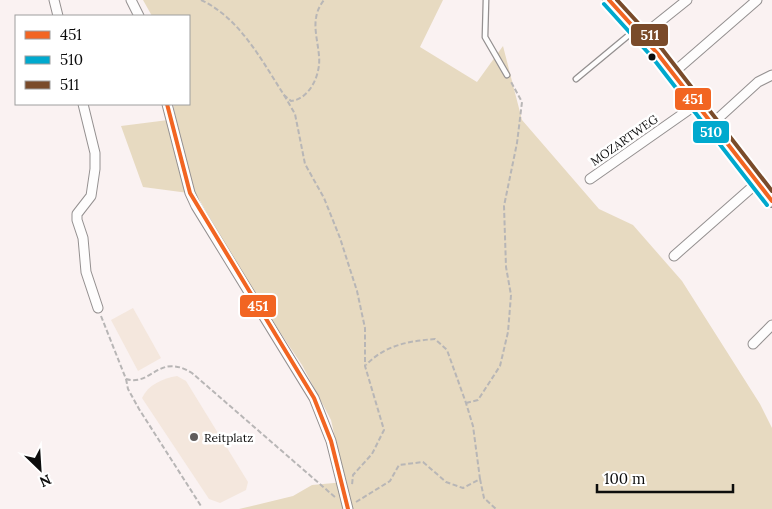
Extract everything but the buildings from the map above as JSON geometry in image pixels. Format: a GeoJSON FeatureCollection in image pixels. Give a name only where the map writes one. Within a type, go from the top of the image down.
{"type":"FeatureCollection","features":[{"type":"Feature","properties":{"kind":"main road"},"geometry":{"type":"LineString","coordinates":[[609,0],[639,32],[772,201]]}},
{"type":"Feature","properties":{"kind":"street"},"geometry":{"type":"LineString","coordinates":[[54,0],[58,15]]}},
{"type":"Feature","properties":{"kind":"street"},"geometry":{"type":"LineString","coordinates":[[131,0],[138,15]]}},
{"type":"Feature","properties":{"kind":"street"},"geometry":{"type":"LineString","coordinates":[[639,32],[687,0]]}},
{"type":"Feature","properties":{"kind":"street"},"geometry":{"type":"LineString","coordinates":[[673,74],[757,0]]}},
{"type":"Feature","properties":{"kind":"street"},"geometry":{"type":"LineString","coordinates":[[712,124],[758,82],[772,75]]}},
{"type":"Feature","properties":{"kind":"street","name":"MOZARTWEG"},"geometry":{"type":"LineString","coordinates":[[590,180],[697,104]]}},
{"type":"Feature","properties":{"kind":"street"},"geometry":{"type":"LineString","coordinates":[[83,105],[95,153],[95,169],[92,196],[77,214],[77,220],[82,238],[86,272],[98,308]]}},
{"type":"Feature","properties":{"kind":"street"},"geometry":{"type":"LineString","coordinates":[[167,105],[184,173],[196,206],[314,398],[331,441],[348,508]]}},
{"type":"Feature","properties":{"kind":"street"},"geometry":{"type":"LineString","coordinates":[[674,256],[758,182]]}},
{"type":"Feature","properties":{"kind":"street"},"geometry":{"type":"LineString","coordinates":[[753,344],[772,325]]}},
{"type":"Feature","properties":{"kind":"lane"},"geometry":{"type":"LineString","coordinates":[[486,0],[485,38],[507,75]]}},
{"type":"Feature","properties":{"kind":"lane"},"geometry":{"type":"LineString","coordinates":[[576,79],[639,32]]}},
{"type":"Feature","properties":{"kind":"path"},"geometry":{"type":"LineString","coordinates":[[201,0],[212,5],[238,29],[284,95],[294,114],[305,164],[327,206],[357,290],[365,328],[365,366],[384,430],[372,454],[353,475],[350,491]]}},
{"type":"Feature","properties":{"kind":"path"},"geometry":{"type":"LineString","coordinates":[[284,95],[291,100],[299,100],[308,94],[316,78],[320,58],[316,18],[324,0]]}},
{"type":"Feature","properties":{"kind":"path"},"geometry":{"type":"LineString","coordinates":[[466,403],[478,400],[500,366],[508,332],[511,295],[506,267],[504,206],[517,143],[522,102],[507,75]]}},
{"type":"Feature","properties":{"kind":"path"},"geometry":{"type":"LineString","coordinates":[[98,308],[126,379],[128,389],[201,506]]}},
{"type":"Feature","properties":{"kind":"path"},"geometry":{"type":"LineString","coordinates":[[365,366],[376,354],[408,341],[435,340],[447,350],[472,426],[484,498],[496,509]]}},
{"type":"Feature","properties":{"kind":"path"},"geometry":{"type":"LineString","coordinates":[[126,379],[132,381],[143,378],[165,366],[181,366],[192,373],[348,508],[390,482],[399,465],[410,462],[423,462],[446,482],[463,488],[480,479]]}},
{"type":"Feature","properties":{"kind":"shaded area"},"geometry":{"type":"Polygon","coordinates":[[[143,0],[443,0],[420,47],[477,82],[503,46],[522,120],[599,209],[633,225],[682,281],[760,404],[772,428],[772,509],[239,509],[293,496],[312,485],[345,482],[331,420],[302,365],[253,292],[196,194],[143,187],[121,126],[176,119],[173,105],[190,105],[190,15],[151,15],[143,0]]]}},
{"type":"Feature","properties":{"kind":"shaded area"},"geometry":{"type":"Polygon","coordinates":[[[133,308],[161,358],[138,371],[111,320],[133,308]]]}},
{"type":"Feature","properties":{"kind":"shaded area","name":"Reitplatz"},"geometry":{"type":"Polygon","coordinates":[[[177,376],[186,381],[248,482],[246,490],[220,503],[209,499],[142,398],[148,389],[157,383],[166,378],[177,376]]]}},
{"type":"Feature","properties":{"kind":"transit line","name":"451"},"geometry":{"type":"LineString","coordinates":[[609,0],[657,53],[772,201]]}},
{"type":"Feature","properties":{"kind":"transit line","name":"511"},"geometry":{"type":"LineString","coordinates":[[617,0],[662,49],[772,191]]}},
{"type":"Feature","properties":{"kind":"transit line","name":"510"},"geometry":{"type":"LineString","coordinates":[[604,4],[652,57],[767,205]]}},
{"type":"Feature","properties":{"kind":"transit line","name":"451"},"geometry":{"type":"LineString","coordinates":[[167,105],[190,193],[314,398],[331,441],[348,509]]}},
{"type":"Feature","properties":{"kind":"place","name":"Reitplatz"},"geometry":{"type":"Point","coordinates":[194,437]}}]}
